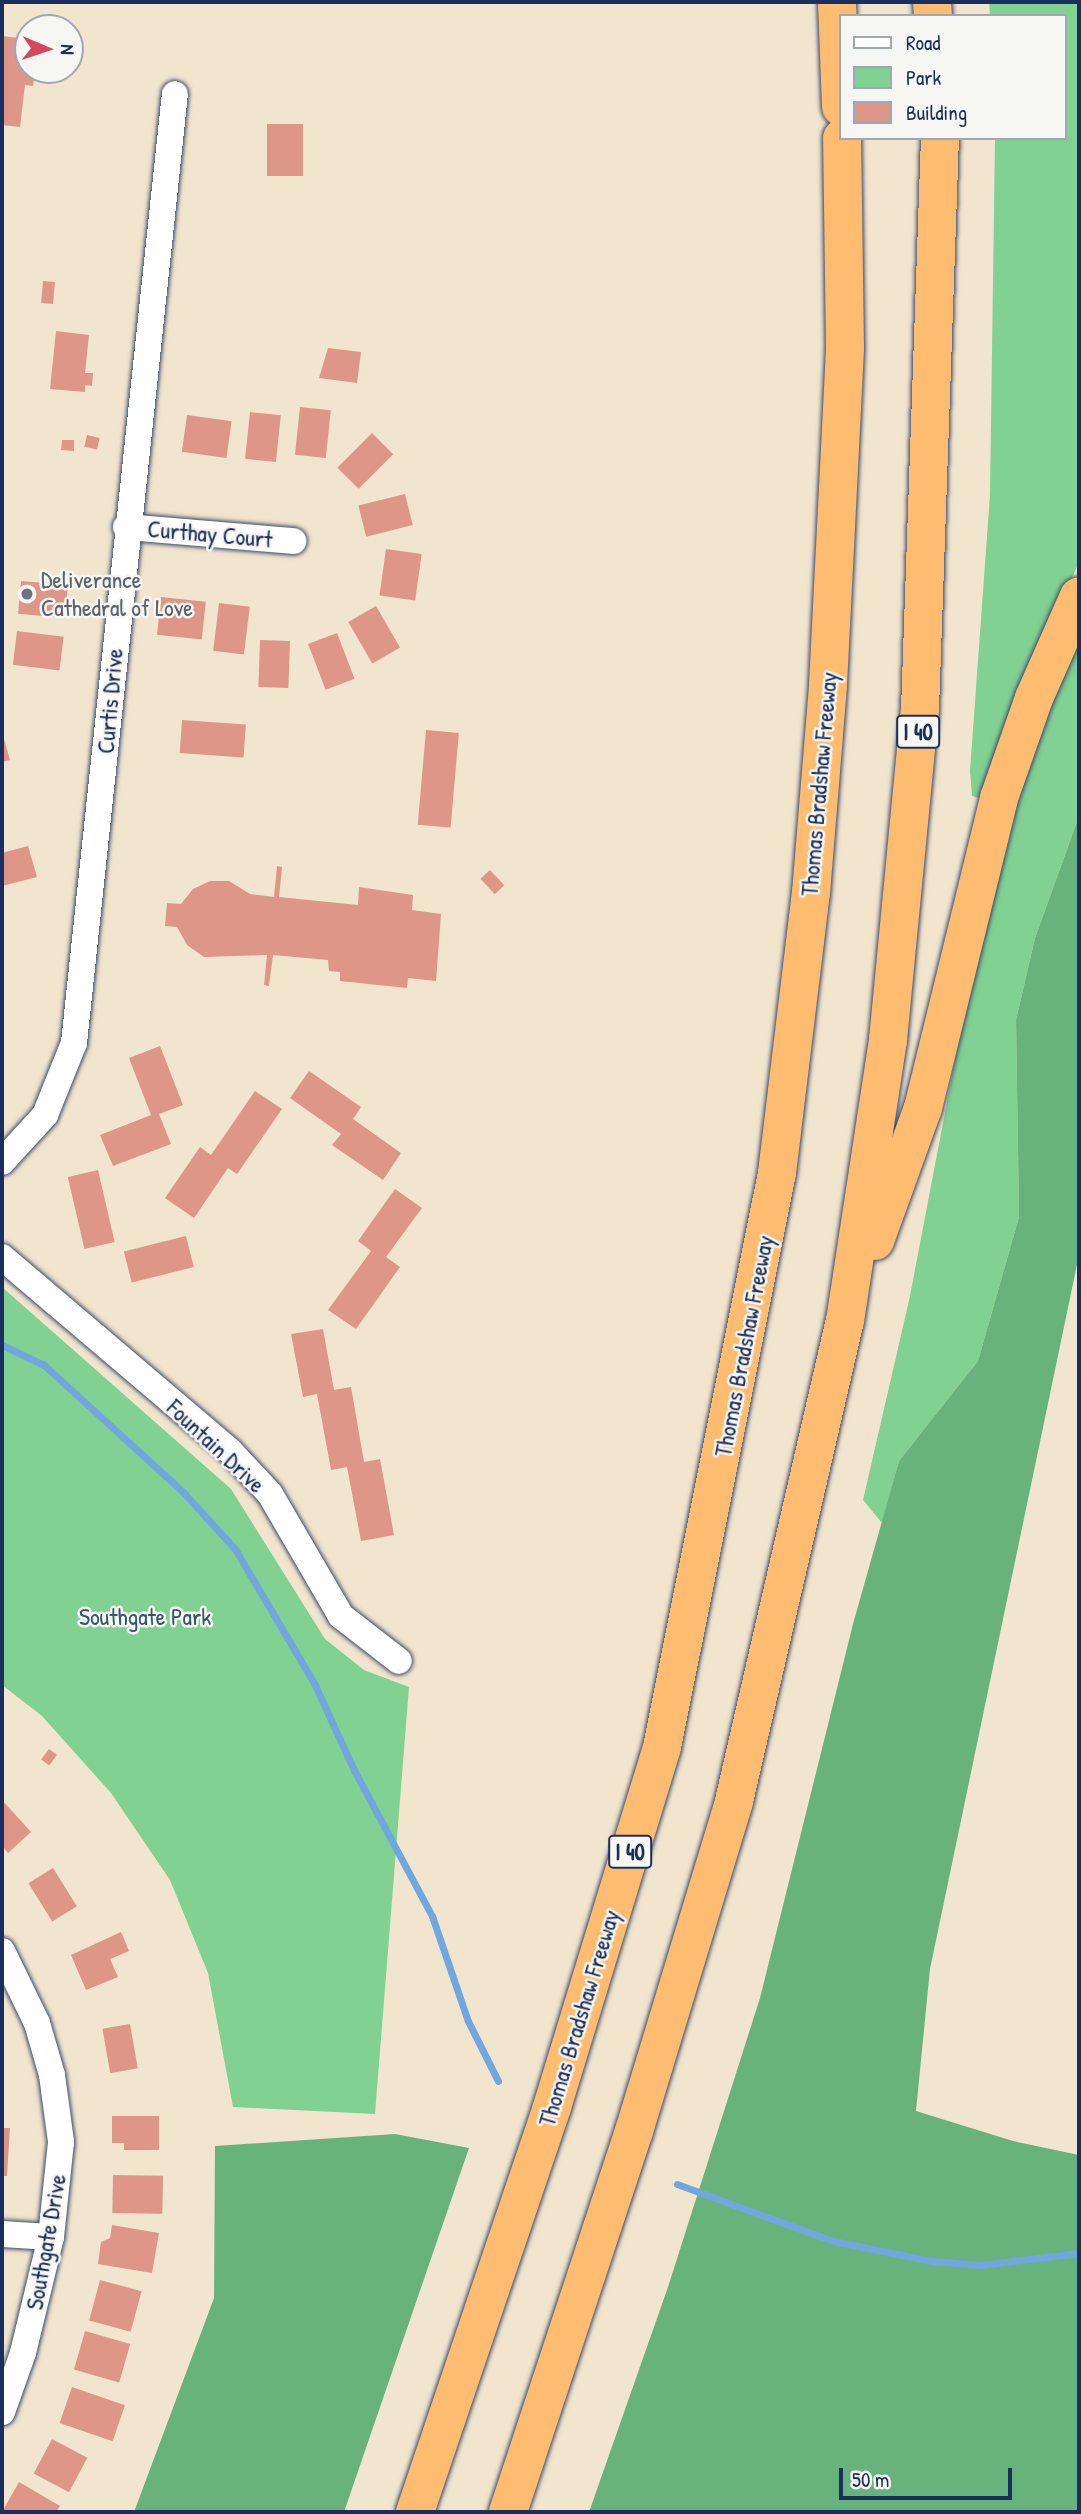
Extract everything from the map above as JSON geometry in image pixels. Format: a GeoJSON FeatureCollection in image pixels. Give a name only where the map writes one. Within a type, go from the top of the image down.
{"type":"FeatureCollection","features":[{"type":"Feature","properties":{"kind":"highway"},"geometry":{"type":"LineString","coordinates":[[837,2],[839,54]]}},
{"type":"Feature","properties":{"kind":"highway","name":"Thomas Bradshaw Freeway"},"geometry":{"type":"LineString","coordinates":[[415,2512],[552,2107],[662,1747],[778,1173],[811,893],[828,685],[845,348],[842,140]]}},
{"type":"Feature","properties":{"kind":"highway","name":"I 40"},"geometry":{"type":"LineString","coordinates":[[508,2512],[634,2131],[734,1801],[845,1321],[888,1040],[920,710],[940,140]]}},
{"type":"Feature","properties":{"kind":"highway"},"geometry":{"type":"LineString","coordinates":[[845,1321],[923,1108],[999,798],[1034,698],[1079,596]]}},
{"type":"Feature","properties":{"kind":"street","name":"Curtis Drive"},"geometry":{"type":"LineString","coordinates":[[2,1162],[45,1115],[74,1043],[126,527],[175,94]]}},
{"type":"Feature","properties":{"kind":"street","name":"Curthay Court"},"geometry":{"type":"LineString","coordinates":[[126,527],[293,541]]}},
{"type":"Feature","properties":{"kind":"street","name":"Fountain Drive"},"geometry":{"type":"LineString","coordinates":[[2,1257],[230,1451],[270,1494],[341,1616],[399,1661]]}},
{"type":"Feature","properties":{"kind":"street","name":"Southgate Drive"},"geometry":{"type":"LineString","coordinates":[[2,1951],[37,2023],[58,2108],[60,2187],[23,2353],[2,2412]]}},
{"type":"Feature","properties":{"kind":"street"},"geometry":{"type":"LineString","coordinates":[[2,2234],[51,2237]]}},
{"type":"Feature","properties":{"kind":"green space"},"geometry":{"type":"Polygon","coordinates":[[[989,2],[1079,2],[1079,562],[1013,712],[982,799],[972,796],[970,771],[990,495],[995,140],[1067,140],[1067,14],[990,14],[989,2]]]}},
{"type":"Feature","properties":{"kind":"green space"},"geometry":{"type":"Polygon","coordinates":[[[1079,634],[1079,816],[1035,938],[1016,1020],[1019,1217],[978,1361],[899,1461],[882,1523],[863,1500],[910,1296],[971,976],[1013,805],[1079,634]]]}},
{"type":"Feature","properties":{"kind":"green space"},"geometry":{"type":"Polygon","coordinates":[[[1079,816],[1079,1255],[930,1969],[916,2111],[1013,2141],[1079,2155],[1079,2512],[589,2512],[668,2287],[760,1998],[853,1624],[899,1461],[978,1361],[1019,1217],[1016,1020],[1035,938],[1079,816]]]}},
{"type":"Feature","properties":{"kind":"green space","name":"Southgate Park"},"geometry":{"type":"Polygon","coordinates":[[[2,1287],[231,1489],[325,1639],[364,1670],[409,1687],[375,2114],[233,2107],[208,1973],[170,1880],[111,1793],[42,1716],[2,1685],[2,1287]]]}},
{"type":"Feature","properties":{"kind":"green space"},"geometry":{"type":"Polygon","coordinates":[[[395,2134],[469,2148],[344,2512],[134,2512],[214,2298],[215,2146],[395,2134]]]}},
{"type":"Feature","properties":{"kind":"building"},"geometry":{"type":"Polygon","coordinates":[[[2,36],[14,37],[14,84],[33,84],[25,85],[20,127],[2,125],[2,36]]]}},
{"type":"Feature","properties":{"kind":"building"},"geometry":{"type":"Polygon","coordinates":[[[267,124],[303,124],[303,176],[267,176],[267,124]]]}},
{"type":"Feature","properties":{"kind":"building"},"geometry":{"type":"Polygon","coordinates":[[[43,281],[55,282],[53,304],[41,303],[43,281]]]}},
{"type":"Feature","properties":{"kind":"building"},"geometry":{"type":"Polygon","coordinates":[[[56,331],[89,335],[85,373],[93,373],[92,386],[85,385],[85,392],[50,389],[56,331]]]}},
{"type":"Feature","properties":{"kind":"building"},"geometry":{"type":"Polygon","coordinates":[[[328,348],[361,352],[357,383],[319,378],[328,348]]]}},
{"type":"Feature","properties":{"kind":"building"},"geometry":{"type":"Polygon","coordinates":[[[300,407],[331,410],[326,458],[295,455],[300,407]]]}},
{"type":"Feature","properties":{"kind":"building"},"geometry":{"type":"Polygon","coordinates":[[[250,412],[281,415],[276,462],[245,459],[250,412]]]}},
{"type":"Feature","properties":{"kind":"building"},"geometry":{"type":"Polygon","coordinates":[[[187,415],[232,421],[226,458],[182,452],[187,415]]]}},
{"type":"Feature","properties":{"kind":"building"},"geometry":{"type":"Polygon","coordinates":[[[372,433],[393,454],[359,489],[337,468],[372,433]]]}},
{"type":"Feature","properties":{"kind":"building"},"geometry":{"type":"Polygon","coordinates":[[[87,435],[100,438],[97,450],[84,447],[87,435]]]}},
{"type":"Feature","properties":{"kind":"building"},"geometry":{"type":"Polygon","coordinates":[[[62,440],[74,440],[74,451],[61,450],[62,440]]]}},
{"type":"Feature","properties":{"kind":"building"},"geometry":{"type":"Polygon","coordinates":[[[405,494],[413,525],[366,537],[358,506],[405,494]]]}},
{"type":"Feature","properties":{"kind":"building"},"geometry":{"type":"Polygon","coordinates":[[[386,549],[422,554],[415,601],[379,596],[386,549]]]}},
{"type":"Feature","properties":{"kind":"building"},"geometry":{"type":"Polygon","coordinates":[[[21,581],[68,585],[65,618],[18,614],[21,581]]]}},
{"type":"Feature","properties":{"kind":"building"},"geometry":{"type":"Polygon","coordinates":[[[161,597],[206,602],[202,639],[157,635],[161,597]]]}},
{"type":"Feature","properties":{"kind":"building"},"geometry":{"type":"Polygon","coordinates":[[[219,603],[250,607],[244,654],[213,651],[219,603]]]}},
{"type":"Feature","properties":{"kind":"building"},"geometry":{"type":"Polygon","coordinates":[[[376,606],[400,648],[372,664],[348,622],[376,606]]]}},
{"type":"Feature","properties":{"kind":"building"},"geometry":{"type":"Polygon","coordinates":[[[17,631],[64,637],[60,670],[13,665],[17,631]]]}},
{"type":"Feature","properties":{"kind":"building"},"geometry":{"type":"Polygon","coordinates":[[[337,633],[355,679],[326,690],[308,644],[337,633]]]}},
{"type":"Feature","properties":{"kind":"building"},"geometry":{"type":"Polygon","coordinates":[[[260,640],[290,641],[288,688],[258,687],[260,640]]]}},
{"type":"Feature","properties":{"kind":"building"},"geometry":{"type":"Polygon","coordinates":[[[182,720],[246,724],[244,757],[180,753],[182,720]]]}},
{"type":"Feature","properties":{"kind":"building"},"geometry":{"type":"Polygon","coordinates":[[[426,730],[459,733],[451,828],[418,825],[426,730]]]}},
{"type":"Feature","properties":{"kind":"building"},"geometry":{"type":"Polygon","coordinates":[[[2,732],[10,760],[2,762],[2,732]]]}},
{"type":"Feature","properties":{"kind":"building"},"geometry":{"type":"Polygon","coordinates":[[[28,846],[37,877],[2,886],[2,853],[28,846]]]}},
{"type":"Feature","properties":{"kind":"building"},"geometry":{"type":"Polygon","coordinates":[[[277,866],[282,867],[279,897],[358,905],[359,887],[413,895],[412,910],[441,914],[436,981],[408,978],[407,988],[340,981],[340,972],[329,971],[328,960],[273,955],[269,986],[264,985],[267,955],[204,957],[187,945],[177,927],[165,926],[167,903],[181,904],[193,889],[210,881],[229,881],[250,894],[274,897],[277,866]]]}},
{"type":"Feature","properties":{"kind":"building"},"geometry":{"type":"Polygon","coordinates":[[[490,870],[504,885],[495,894],[480,879],[490,870]]]}},
{"type":"Feature","properties":{"kind":"building"},"geometry":{"type":"Polygon","coordinates":[[[160,1046],[183,1105],[159,1114],[171,1144],[113,1166],[100,1135],[151,1115],[129,1058],[160,1046]]]}},
{"type":"Feature","properties":{"kind":"building"},"geometry":{"type":"Polygon","coordinates":[[[309,1071],[361,1107],[353,1119],[401,1153],[383,1180],[332,1145],[341,1134],[290,1098],[309,1071]]]}},
{"type":"Feature","properties":{"kind":"building"},"geometry":{"type":"Polygon","coordinates":[[[255,1091],[282,1109],[237,1174],[228,1168],[194,1218],[165,1198],[200,1147],[211,1155],[255,1091]]]}},
{"type":"Feature","properties":{"kind":"building"},"geometry":{"type":"Polygon","coordinates":[[[98,1170],[115,1242],[84,1249],[68,1177],[98,1170]]]}},
{"type":"Feature","properties":{"kind":"building"},"geometry":{"type":"Polygon","coordinates":[[[395,1189],[422,1208],[386,1257],[400,1267],[356,1329],[328,1310],[371,1251],[358,1241],[395,1189]]]}},
{"type":"Feature","properties":{"kind":"building"},"geometry":{"type":"Polygon","coordinates":[[[186,1236],[194,1267],[132,1283],[124,1251],[186,1236]]]}},
{"type":"Feature","properties":{"kind":"building"},"geometry":{"type":"Polygon","coordinates":[[[323,1329],[334,1390],[351,1387],[364,1462],[380,1459],[394,1535],[361,1541],[347,1467],[331,1470],[317,1394],[303,1397],[291,1334],[323,1329]]]}},
{"type":"Feature","properties":{"kind":"building"},"geometry":{"type":"Polygon","coordinates":[[[49,1749],[57,1755],[49,1765],[41,1759],[49,1749]]]}},
{"type":"Feature","properties":{"kind":"building"},"geometry":{"type":"Polygon","coordinates":[[[2,1800],[31,1832],[8,1853],[2,1846],[2,1800]]]}},
{"type":"Feature","properties":{"kind":"building"},"geometry":{"type":"Polygon","coordinates":[[[53,1868],[77,1906],[52,1922],[28,1883],[53,1868]]]}},
{"type":"Feature","properties":{"kind":"building"},"geometry":{"type":"Polygon","coordinates":[[[121,1932],[129,1951],[110,1959],[118,1977],[86,1990],[71,1955],[121,1932]]]}},
{"type":"Feature","properties":{"kind":"building"},"geometry":{"type":"Polygon","coordinates":[[[130,2024],[138,2068],[110,2073],[102,2029],[130,2024]]]}},
{"type":"Feature","properties":{"kind":"building"},"geometry":{"type":"Polygon","coordinates":[[[112,2116],[159,2116],[159,2150],[124,2150],[124,2143],[112,2143],[112,2116]]]}},
{"type":"Feature","properties":{"kind":"building"},"geometry":{"type":"Polygon","coordinates":[[[2,2128],[10,2128],[7,2176],[2,2176],[2,2128]]]}},
{"type":"Feature","properties":{"kind":"building"},"geometry":{"type":"Polygon","coordinates":[[[113,2175],[163,2176],[162,2214],[112,2213],[113,2175]]]}},
{"type":"Feature","properties":{"kind":"building"},"geometry":{"type":"Polygon","coordinates":[[[112,2225],[159,2233],[152,2273],[98,2264],[101,2242],[110,2238],[112,2225]]]}},
{"type":"Feature","properties":{"kind":"building"},"geometry":{"type":"Polygon","coordinates":[[[100,2280],[142,2291],[131,2332],[89,2321],[100,2280]]]}},
{"type":"Feature","properties":{"kind":"building"},"geometry":{"type":"Polygon","coordinates":[[[85,2331],[130,2344],[119,2382],[74,2369],[85,2331]]]}},
{"type":"Feature","properties":{"kind":"building"},"geometry":{"type":"Polygon","coordinates":[[[72,2387],[125,2405],[113,2441],[60,2423],[72,2387]]]}},
{"type":"Feature","properties":{"kind":"building"},"geometry":{"type":"Polygon","coordinates":[[[52,2439],[87,2458],[69,2492],[34,2473],[52,2439]]]}},
{"type":"Feature","properties":{"kind":"building"},"geometry":{"type":"Polygon","coordinates":[[[19,2482],[60,2506],[56,2512],[2,2512],[19,2482]]]}},
{"type":"Feature","properties":{"kind":"waterway"},"geometry":{"type":"LineString","coordinates":[[2,1345],[44,1365],[184,1493],[235,1549],[315,1685],[354,1770],[432,1916],[468,2021],[498,2081]]}},
{"type":"Feature","properties":{"kind":"waterway"},"geometry":{"type":"LineString","coordinates":[[677,2184],[833,2241],[931,2261],[981,2265],[1079,2253]]}},
{"type":"Feature","properties":{"kind":"place","name":"Deliverance Cathedral of Love"},"geometry":{"type":"Point","coordinates":[27,594]}}]}
